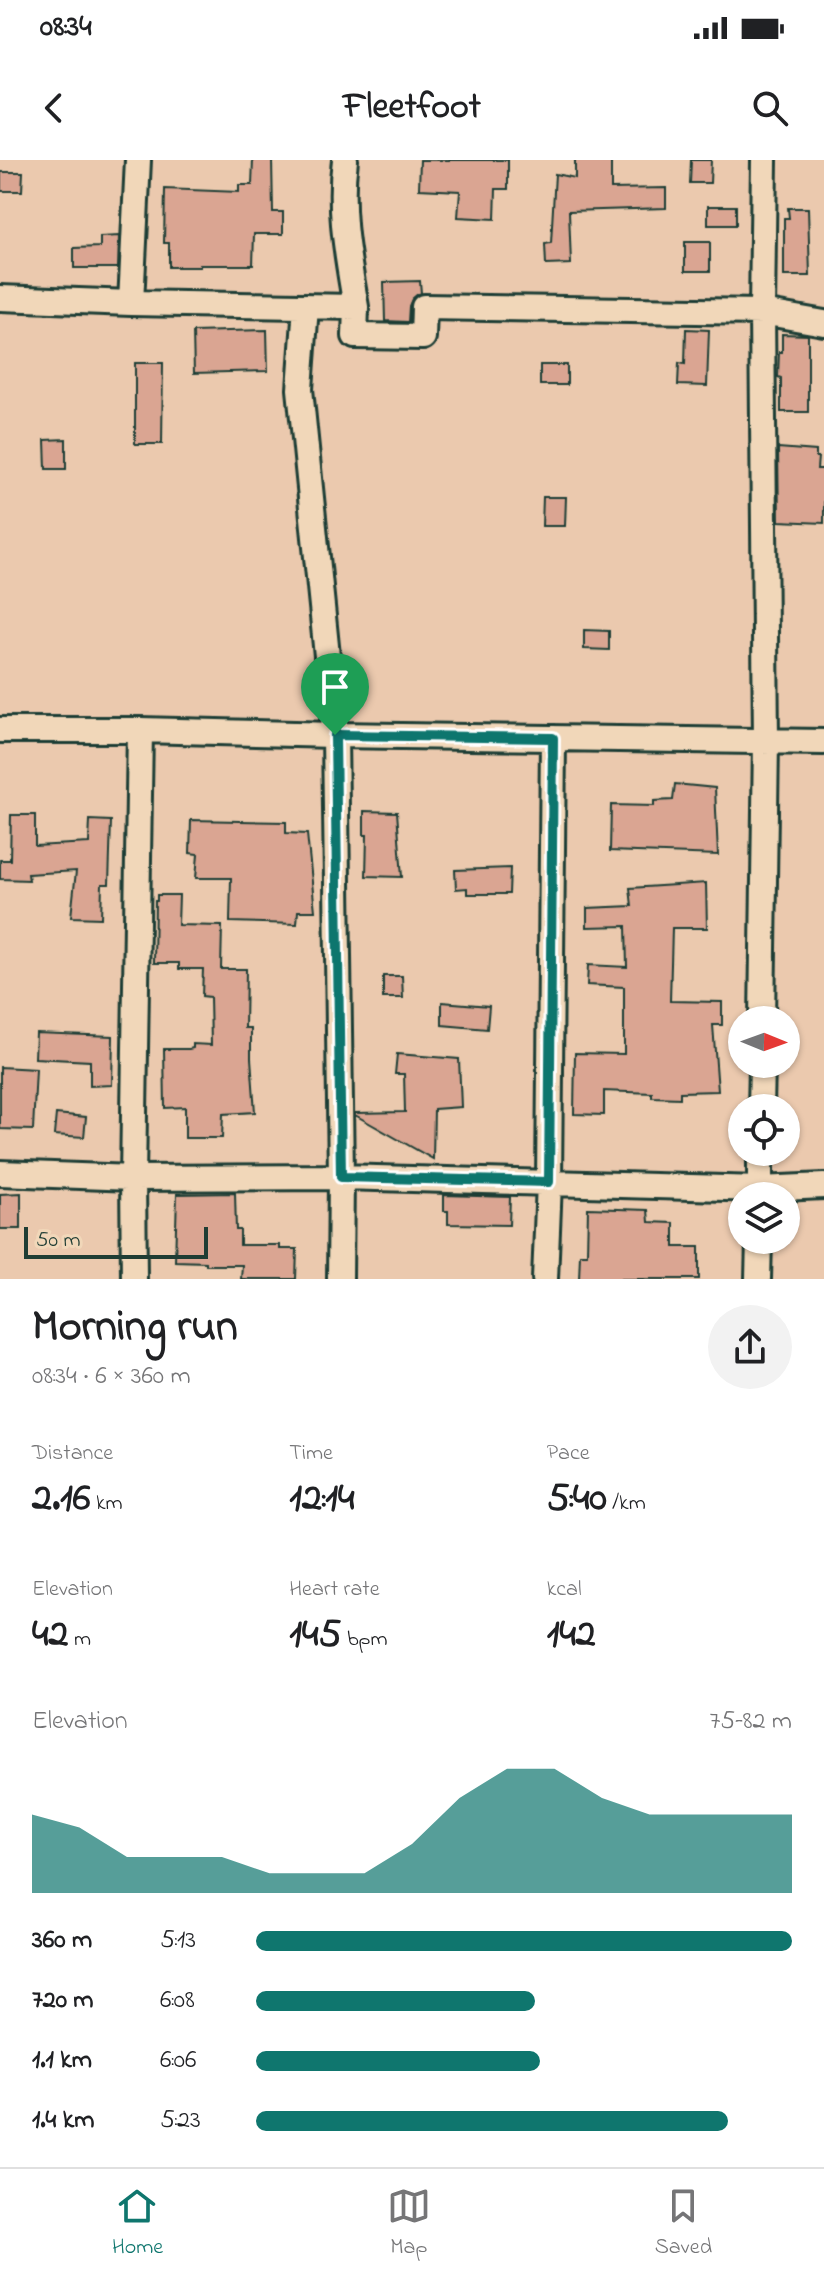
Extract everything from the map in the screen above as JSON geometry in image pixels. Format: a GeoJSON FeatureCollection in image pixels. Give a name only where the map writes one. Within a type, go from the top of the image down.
{"type":"FeatureCollection","features":[{"type":"Feature","properties":{"kind":"street"},"geometry":{"type":"LineString","coordinates":[[131,303],[138,160]]}},
{"type":"Feature","properties":{"kind":"street"},"geometry":{"type":"LineString","coordinates":[[345,160],[342,182],[347,251],[356,307],[355,336],[423,337],[424,307],[762,312],[824,323]]}},
{"type":"Feature","properties":{"kind":"street"},"geometry":{"type":"LineString","coordinates":[[762,1006],[766,741],[762,312],[764,160]]}},
{"type":"Feature","properties":{"kind":"street"},"geometry":{"type":"LineString","coordinates":[[0,298],[356,307]]}},
{"type":"Feature","properties":{"kind":"street"},"geometry":{"type":"LineString","coordinates":[[306,306],[300,389],[335,735],[340,1279]]}},
{"type":"Feature","properties":{"kind":"street"},"geometry":{"type":"LineString","coordinates":[[0,730],[824,742]]}},
{"type":"Feature","properties":{"kind":"street"},"geometry":{"type":"LineString","coordinates":[[134,1279],[140,730]]}},
{"type":"Feature","properties":{"kind":"street"},"geometry":{"type":"LineString","coordinates":[[545,1279],[549,1182],[553,738]]}},
{"type":"Feature","properties":{"kind":"street"},"geometry":{"type":"LineString","coordinates":[[0,1173],[133,1178],[341,1177],[549,1182],[728,1191]]}},
{"type":"Feature","properties":{"kind":"street"},"geometry":{"type":"LineString","coordinates":[[800,1189],[824,1186]]}},
{"type":"Feature","properties":{"kind":"street"},"geometry":{"type":"LineString","coordinates":[[758,1279],[759,1254]]}},
{"type":"Feature","properties":{"kind":"building"},"geometry":{"type":"Polygon","coordinates":[[[253,160],[272,160],[273,212],[283,212],[283,234],[254,234],[253,265],[169,267],[169,243],[164,243],[165,189],[239,192],[239,185],[252,185],[253,160]]]}},
{"type":"Feature","properties":{"kind":"building"},"geometry":{"type":"Polygon","coordinates":[[[420,160],[508,160],[508,189],[496,189],[495,219],[458,217],[460,191],[419,189],[420,160]]]}},
{"type":"Feature","properties":{"kind":"building"},"geometry":{"type":"Polygon","coordinates":[[[575,160],[611,160],[611,189],[666,188],[666,208],[569,211],[571,264],[546,265],[545,244],[551,243],[555,174],[575,178],[575,160]]]}},
{"type":"Feature","properties":{"kind":"building"},"geometry":{"type":"Polygon","coordinates":[[[691,160],[711,160],[710,183],[690,183],[691,160]]]}},
{"type":"Feature","properties":{"kind":"building"},"geometry":{"type":"Polygon","coordinates":[[[1,172],[23,172],[22,191],[1,191],[1,172]]]}},
{"type":"Feature","properties":{"kind":"building"},"geometry":{"type":"Polygon","coordinates":[[[708,206],[736,206],[736,225],[708,225],[708,206]]]}},
{"type":"Feature","properties":{"kind":"building"},"geometry":{"type":"Polygon","coordinates":[[[788,208],[808,208],[810,276],[784,276],[784,218],[789,218],[788,208]]]}},
{"type":"Feature","properties":{"kind":"building"},"geometry":{"type":"Polygon","coordinates":[[[119,236],[118,268],[74,268],[74,248],[100,247],[100,237],[119,236]]]}},
{"type":"Feature","properties":{"kind":"building"},"geometry":{"type":"Polygon","coordinates":[[[685,242],[710,242],[710,271],[685,271],[685,242]]]}},
{"type":"Feature","properties":{"kind":"building"},"geometry":{"type":"Polygon","coordinates":[[[420,281],[421,293],[412,299],[408,322],[385,321],[384,282],[420,281]]]}},
{"type":"Feature","properties":{"kind":"building"},"geometry":{"type":"Polygon","coordinates":[[[686,329],[709,330],[707,386],[678,385],[679,363],[685,364],[686,329]]]}},
{"type":"Feature","properties":{"kind":"building"},"geometry":{"type":"Polygon","coordinates":[[[267,330],[268,371],[194,373],[193,332],[267,330]]]}},
{"type":"Feature","properties":{"kind":"building"},"geometry":{"type":"Polygon","coordinates":[[[782,334],[808,335],[808,412],[781,412],[781,378],[778,377],[782,334]]]}},
{"type":"Feature","properties":{"kind":"building"},"geometry":{"type":"Polygon","coordinates":[[[135,363],[163,363],[162,444],[135,444],[135,363]]]}},
{"type":"Feature","properties":{"kind":"building"},"geometry":{"type":"Polygon","coordinates":[[[540,365],[567,365],[567,385],[540,385],[540,365]]]}},
{"type":"Feature","properties":{"kind":"building"},"geometry":{"type":"Polygon","coordinates":[[[66,439],[66,469],[46,469],[45,440],[66,439]]]}},
{"type":"Feature","properties":{"kind":"building"},"geometry":{"type":"Polygon","coordinates":[[[778,448],[816,451],[817,469],[824,469],[824,523],[779,521],[778,448]]]}},
{"type":"Feature","properties":{"kind":"building"},"geometry":{"type":"Polygon","coordinates":[[[543,497],[566,497],[565,526],[542,526],[543,497]]]}},
{"type":"Feature","properties":{"kind":"building"},"geometry":{"type":"Polygon","coordinates":[[[584,630],[609,631],[609,650],[584,649],[584,630]]]}},
{"type":"Feature","properties":{"kind":"building"},"geometry":{"type":"Polygon","coordinates":[[[675,784],[715,788],[718,855],[610,851],[611,805],[654,806],[654,801],[673,800],[675,784]]]}},
{"type":"Feature","properties":{"kind":"building"},"geometry":{"type":"Polygon","coordinates":[[[364,811],[397,812],[402,877],[366,876],[364,811]]]}},
{"type":"Feature","properties":{"kind":"building"},"geometry":{"type":"Polygon","coordinates":[[[11,815],[35,815],[35,846],[89,843],[90,820],[111,821],[109,884],[102,884],[101,918],[71,917],[76,871],[28,874],[29,880],[0,879],[0,860],[10,860],[11,815]]]}},
{"type":"Feature","properties":{"kind":"building"},"geometry":{"type":"Polygon","coordinates":[[[191,820],[286,822],[286,833],[307,834],[315,911],[298,911],[297,924],[230,922],[231,878],[196,878],[198,854],[190,853],[191,820]]]}},
{"type":"Feature","properties":{"kind":"building"},"geometry":{"type":"Polygon","coordinates":[[[510,868],[509,894],[467,894],[467,888],[456,889],[455,870],[510,868]]]}},
{"type":"Feature","properties":{"kind":"building"},"geometry":{"type":"Polygon","coordinates":[[[706,883],[707,928],[672,928],[670,1001],[722,1002],[722,1025],[713,1025],[718,1091],[680,1092],[680,1098],[652,1097],[652,1093],[604,1091],[604,1115],[574,1114],[575,1053],[624,1054],[624,987],[587,985],[588,965],[627,967],[626,926],[587,927],[587,908],[632,906],[630,888],[706,883]]]}},
{"type":"Feature","properties":{"kind":"building"},"geometry":{"type":"Polygon","coordinates":[[[157,895],[179,895],[178,925],[222,926],[221,969],[246,969],[245,1028],[251,1028],[255,1112],[223,1114],[222,1138],[185,1138],[185,1107],[165,1108],[164,1049],[189,1049],[193,1048],[193,1044],[211,1045],[210,997],[202,996],[203,969],[179,969],[179,963],[154,963],[157,895]]]}},
{"type":"Feature","properties":{"kind":"building"},"geometry":{"type":"Polygon","coordinates":[[[383,976],[402,976],[403,998],[383,998],[383,976]]]}},
{"type":"Feature","properties":{"kind":"building"},"geometry":{"type":"Polygon","coordinates":[[[442,1002],[489,1006],[487,1029],[442,1025],[442,1002]]]}},
{"type":"Feature","properties":{"kind":"building"},"geometry":{"type":"Polygon","coordinates":[[[36,1033],[113,1036],[112,1085],[90,1086],[90,1061],[35,1058],[36,1033]]]}},
{"type":"Feature","properties":{"kind":"building"},"geometry":{"type":"Polygon","coordinates":[[[397,1054],[459,1059],[461,1107],[434,1109],[433,1159],[355,1115],[405,1112],[404,1074],[395,1074],[397,1054]]]}},
{"type":"Feature","properties":{"kind":"building"},"geometry":{"type":"Polygon","coordinates":[[[0,1067],[36,1069],[33,1130],[0,1129],[0,1067]]]}},
{"type":"Feature","properties":{"kind":"building"},"geometry":{"type":"Polygon","coordinates":[[[56,1114],[86,1117],[84,1137],[54,1135],[56,1114]]]}},
{"type":"Feature","properties":{"kind":"building"},"geometry":{"type":"Polygon","coordinates":[[[21,1193],[21,1229],[0,1229],[0,1194],[21,1193]]]}},
{"type":"Feature","properties":{"kind":"building"},"geometry":{"type":"Polygon","coordinates":[[[235,1193],[236,1230],[240,1230],[240,1245],[280,1245],[280,1249],[297,1249],[296,1279],[241,1279],[242,1265],[175,1261],[177,1194],[235,1193]]]}},
{"type":"Feature","properties":{"kind":"building"},"geometry":{"type":"Polygon","coordinates":[[[444,1195],[510,1197],[509,1225],[448,1224],[444,1195]]]}},
{"type":"Feature","properties":{"kind":"building"},"geometry":{"type":"Polygon","coordinates":[[[588,1208],[648,1210],[649,1222],[674,1223],[674,1247],[699,1247],[699,1279],[579,1279],[580,1254],[587,1254],[588,1208]]]}},
{"type":"Feature","properties":{"kind":"route"},"geometry":{"type":"LineString","coordinates":[[335,735],[553,738],[549,1182],[341,1177],[335,735]]}}]}
